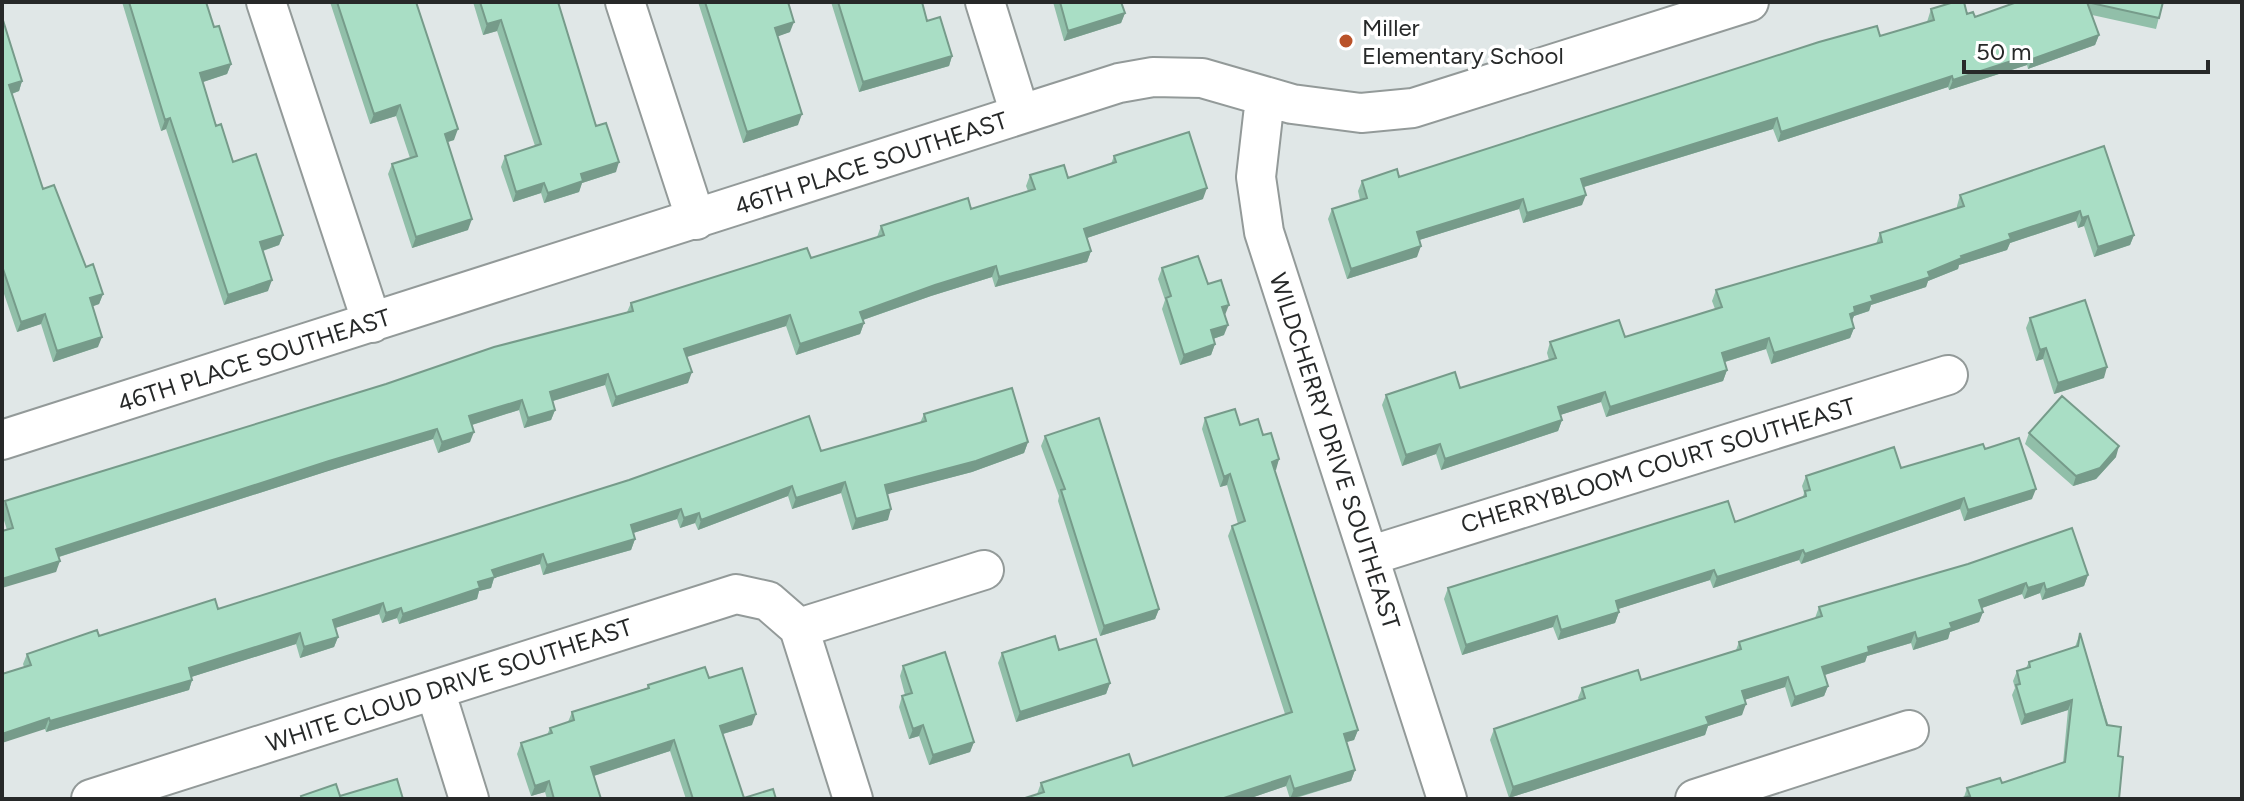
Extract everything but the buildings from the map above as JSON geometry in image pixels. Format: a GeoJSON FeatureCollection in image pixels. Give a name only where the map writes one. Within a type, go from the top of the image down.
{"type":"FeatureCollection","features":[{"type":"Feature","properties":{"kind":"street"},"geometry":{"type":"LineString","coordinates":[[266,2],[372,323]]}},
{"type":"Feature","properties":{"kind":"street"},"geometry":{"type":"LineString","coordinates":[[625,2],[696,220]]}},
{"type":"Feature","properties":{"kind":"street"},"geometry":{"type":"LineString","coordinates":[[985,2],[1020,114]]}},
{"type":"Feature","properties":{"kind":"street","name":"46TH PLACE SOUTHEAST"},"geometry":{"type":"LineString","coordinates":[[2,440],[1119,83],[1153,77],[1202,78],[1265,98],[1361,113],[1413,108],[1749,2]]}},
{"type":"Feature","properties":{"kind":"street","name":"WILDCHERRY DRIVE SOUTHEAST"},"geometry":{"type":"LineString","coordinates":[[1265,98],[1256,177],[1264,232],[1447,799]]}},
{"type":"Feature","properties":{"kind":"street","name":"CHERRYBLOOM COURT SOUTHEAST"},"geometry":{"type":"LineString","coordinates":[[1369,556],[1948,375]]}},
{"type":"Feature","properties":{"kind":"street"},"geometry":{"type":"LineString","coordinates":[[853,799],[799,628],[984,570]]}},
{"type":"Feature","properties":{"kind":"street","name":"WHITE CLOUD DRIVE SOUTHEAST"},"geometry":{"type":"LineString","coordinates":[[91,799],[736,594],[768,601],[799,628]]}},
{"type":"Feature","properties":{"kind":"street"},"geometry":{"type":"LineString","coordinates":[[435,690],[469,799]]}},
{"type":"Feature","properties":{"kind":"street"},"geometry":{"type":"LineString","coordinates":[[1695,799],[1909,730]]}},
{"type":"Feature","properties":{"kind":"place","name":"Miller Elementary School"},"geometry":{"type":"Point","coordinates":[1346,41]}}]}
